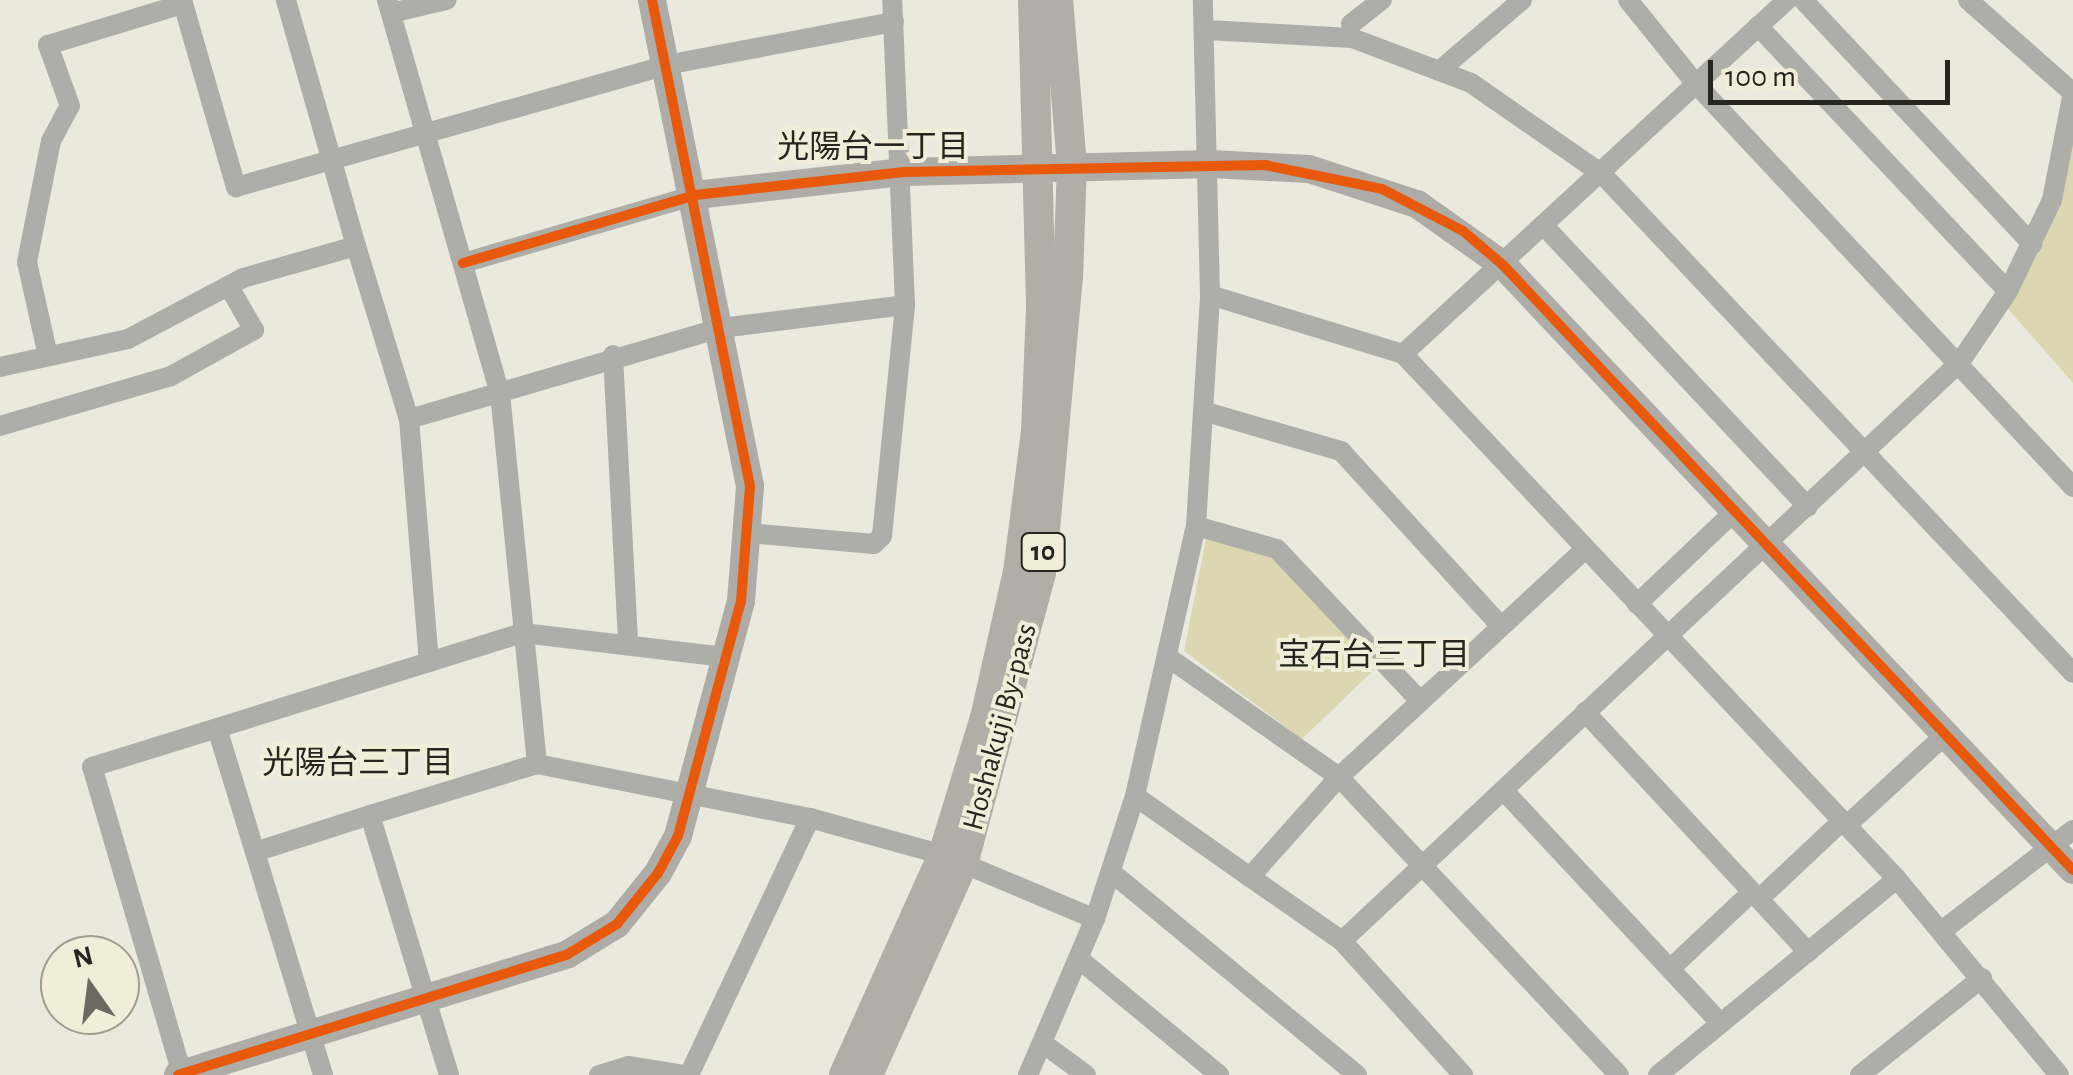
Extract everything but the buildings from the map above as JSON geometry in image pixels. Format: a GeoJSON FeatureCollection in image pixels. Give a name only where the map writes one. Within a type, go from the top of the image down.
{"type":"FeatureCollection","features":[{"type":"Feature","properties":{"kind":"main road","name":"Hoshakuji By-pass"},"geometry":{"type":"LineString","coordinates":[[1033,0],[1057,167]]}},
{"type":"Feature","properties":{"kind":"main road","name":"Hoshakuji By-pass"},"geometry":{"type":"LineString","coordinates":[[868,1075],[953,859],[1040,573],[1059,430],[1058,0]]}},
{"type":"Feature","properties":{"kind":"main road","name":"Hoshakuji By-pass"},"geometry":{"type":"LineString","coordinates":[[844,1075],[953,859]]}},
{"type":"Feature","properties":{"kind":"street"},"geometry":{"type":"LineString","coordinates":[[286,0],[409,419],[430,662]]}},
{"type":"Feature","properties":{"kind":"street"},"geometry":{"type":"LineString","coordinates":[[447,0],[389,7],[500,393],[537,764]]}},
{"type":"Feature","properties":{"kind":"street"},"geometry":{"type":"LineString","coordinates":[[652,0],[743,428],[748,534],[726,657],[689,797],[658,873],[617,924],[568,954],[181,1075],[92,766],[524,633],[726,657]]}},
{"type":"Feature","properties":{"kind":"street"},"geometry":{"type":"LineString","coordinates":[[748,534],[874,544],[882,536],[904,304],[904,172],[892,0]]}},
{"type":"Feature","properties":{"kind":"street"},"geometry":{"type":"LineString","coordinates":[[1028,1075],[1112,872],[1169,658],[1196,526],[1210,295],[1212,164],[1204,0]]}},
{"type":"Feature","properties":{"kind":"street"},"geometry":{"type":"LineString","coordinates":[[1348,0],[1351,31]]}},
{"type":"Feature","properties":{"kind":"street"},"geometry":{"type":"LineString","coordinates":[[1351,31],[1382,0]]}},
{"type":"Feature","properties":{"kind":"street"},"geometry":{"type":"LineString","coordinates":[[1439,71],[1522,0]]}},
{"type":"Feature","properties":{"kind":"street"},"geometry":{"type":"LineString","coordinates":[[1628,0],[1696,84],[2073,486]]}},
{"type":"Feature","properties":{"kind":"street"},"geometry":{"type":"LineString","coordinates":[[1403,354],[1545,228],[1787,0]]}},
{"type":"Feature","properties":{"kind":"street"},"geometry":{"type":"LineString","coordinates":[[1803,0],[2032,244]]}},
{"type":"Feature","properties":{"kind":"street"},"geometry":{"type":"LineString","coordinates":[[1342,941],[1665,634],[1768,547],[1866,455],[1960,362],[2008,292],[2052,200],[2073,92],[1968,0]]}},
{"type":"Feature","properties":{"kind":"street"},"geometry":{"type":"LineString","coordinates":[[48,356],[28,262],[51,141],[70,106],[48,45],[183,2],[236,187],[666,64],[894,22]]}},
{"type":"Feature","properties":{"kind":"street"},"geometry":{"type":"LineString","coordinates":[[1758,26],[2008,292]]}},
{"type":"Feature","properties":{"kind":"street"},"geometry":{"type":"LineString","coordinates":[[1206,30],[1351,31],[1499,100],[1602,174],[2072,670]]}},
{"type":"Feature","properties":{"kind":"street"},"geometry":{"type":"LineString","coordinates":[[463,263],[694,196],[904,172],[1212,164],[1309,169],[1382,189],[1463,231],[1503,264],[1945,735],[2063,838],[2073,870]]}},
{"type":"Feature","properties":{"kind":"street"},"geometry":{"type":"LineString","coordinates":[[1545,228],[1808,507]]}},
{"type":"Feature","properties":{"kind":"street"},"geometry":{"type":"LineString","coordinates":[[0,367],[128,340],[280,264],[356,246]]}},
{"type":"Feature","properties":{"kind":"street"},"geometry":{"type":"LineString","coordinates":[[0,426],[170,376],[254,330],[229,287]]}},
{"type":"Feature","properties":{"kind":"street"},"geometry":{"type":"LineString","coordinates":[[1210,295],[1403,354],[1897,878],[2059,1075]]}},
{"type":"Feature","properties":{"kind":"street"},"geometry":{"type":"LineString","coordinates":[[409,419],[614,354],[722,328],[904,304]]}},
{"type":"Feature","properties":{"kind":"street"},"geometry":{"type":"LineString","coordinates":[[614,354],[628,645]]}},
{"type":"Feature","properties":{"kind":"street"},"geometry":{"type":"LineString","coordinates":[[1203,411],[1340,451],[1502,626]]}},
{"type":"Feature","properties":{"kind":"street"},"geometry":{"type":"LineString","coordinates":[[1637,604],[1734,512]]}},
{"type":"Feature","properties":{"kind":"street"},"geometry":{"type":"LineString","coordinates":[[1196,526],[1277,549],[1420,702]]}},
{"type":"Feature","properties":{"kind":"street"},"geometry":{"type":"LineString","coordinates":[[1250,877],[1339,777],[1585,550]]}},
{"type":"Feature","properties":{"kind":"street"},"geometry":{"type":"LineString","coordinates":[[1169,658],[1339,777],[1619,1075]]}},
{"type":"Feature","properties":{"kind":"street"},"geometry":{"type":"LineString","coordinates":[[1585,712],[1808,952]]}},
{"type":"Feature","properties":{"kind":"street"},"geometry":{"type":"LineString","coordinates":[[217,728],[322,1075]]}},
{"type":"Feature","properties":{"kind":"street"},"geometry":{"type":"LineString","coordinates":[[1670,968],[1945,735]]}},
{"type":"Feature","properties":{"kind":"street"},"geometry":{"type":"LineString","coordinates":[[255,852],[537,764],[810,818],[953,859],[1095,919]]}},
{"type":"Feature","properties":{"kind":"street"},"geometry":{"type":"LineString","coordinates":[[1504,791],[1722,1024]]}},
{"type":"Feature","properties":{"kind":"street"},"geometry":{"type":"LineString","coordinates":[[1135,796],[1342,941],[1450,1070]]}},
{"type":"Feature","properties":{"kind":"street"},"geometry":{"type":"LineString","coordinates":[[370,814],[449,1075]]}},
{"type":"Feature","properties":{"kind":"street"},"geometry":{"type":"LineString","coordinates":[[600,1075],[628,1066],[687,1075],[810,818]]}},
{"type":"Feature","properties":{"kind":"street"},"geometry":{"type":"LineString","coordinates":[[1942,930],[2063,838]]}},
{"type":"Feature","properties":{"kind":"street"},"geometry":{"type":"LineString","coordinates":[[1112,872],[1358,1075]]}},
{"type":"Feature","properties":{"kind":"street"},"geometry":{"type":"LineString","coordinates":[[1658,1075],[1897,878]]}},
{"type":"Feature","properties":{"kind":"street"},"geometry":{"type":"LineString","coordinates":[[1078,959],[1219,1075]]}},
{"type":"Feature","properties":{"kind":"street"},"geometry":{"type":"LineString","coordinates":[[1860,1075],[1982,978]]}},
{"type":"Feature","properties":{"kind":"street"},"geometry":{"type":"LineString","coordinates":[[1044,1044],[1086,1075]]}},
{"type":"Feature","properties":{"kind":"street"},"geometry":{"type":"LineString","coordinates":[[1886,1054],[1898,1075]]}},
{"type":"Feature","properties":{"kind":"shaded area"},"geometry":{"type":"Polygon","coordinates":[[[2073,142],[2073,383],[2008,309],[2040,249],[2073,142]]]}},
{"type":"Feature","properties":{"kind":"shaded area"},"geometry":{"type":"Polygon","coordinates":[[[1206,539],[1274,555],[1376,668],[1302,739],[1184,651],[1206,539]]]}},
{"type":"Feature","properties":{"kind":"cycle path"},"geometry":{"type":"LineString","coordinates":[[178,1075],[568,954],[617,924],[658,873],[678,836],[741,601],[750,486],[652,0]]}},
{"type":"Feature","properties":{"kind":"cycle path"},"geometry":{"type":"LineString","coordinates":[[463,263],[695,195],[904,172],[1265,165],[1382,189],[1463,231],[1503,265],[2073,870]]}},
{"type":"Feature","properties":{"kind":"district","name":"光陽台一丁目"},"geometry":{"type":"Point","coordinates":[873,147]}},
{"type":"Feature","properties":{"kind":"district","name":"宝石台三丁目"},"geometry":{"type":"Point","coordinates":[1374,655]}},
{"type":"Feature","properties":{"kind":"district","name":"光陽台三丁目"},"geometry":{"type":"Point","coordinates":[358,763]}}]}
